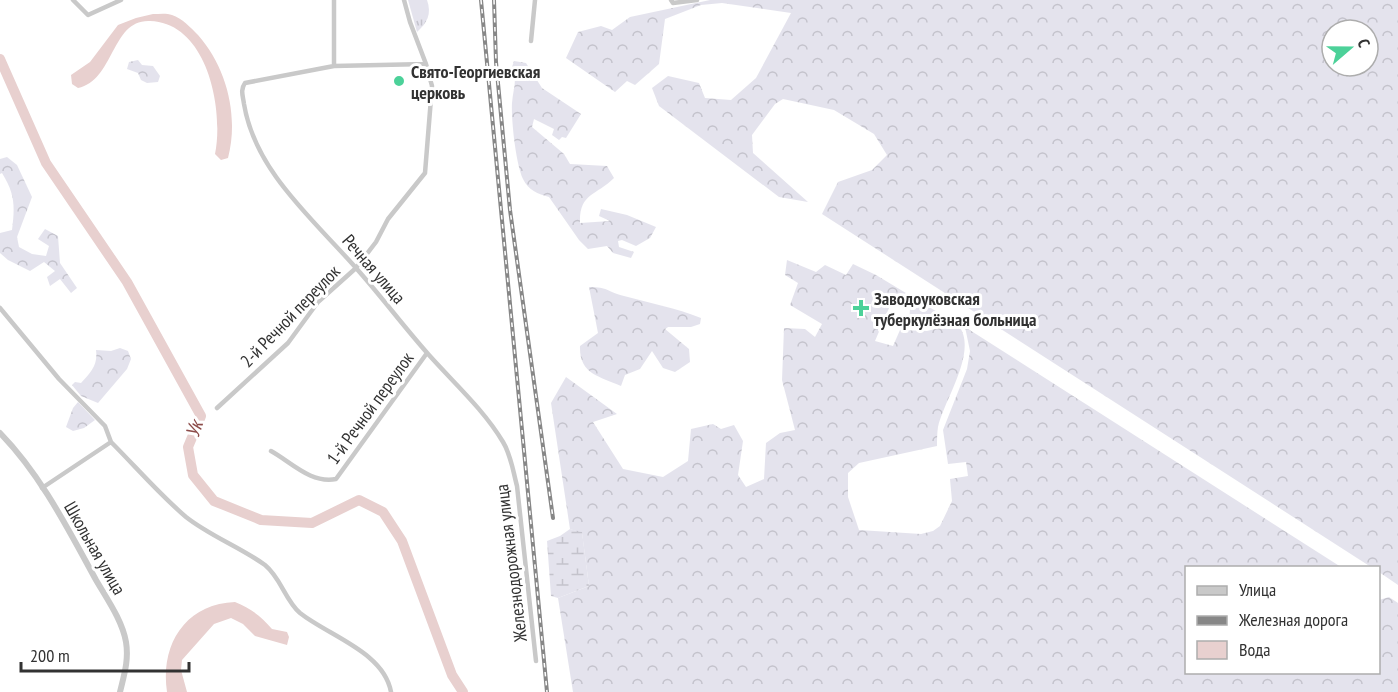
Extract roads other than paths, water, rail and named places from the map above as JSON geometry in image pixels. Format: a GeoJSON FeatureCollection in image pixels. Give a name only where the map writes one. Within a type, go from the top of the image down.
{"type":"FeatureCollection","features":[{"type":"Feature","properties":{"kind":"street"},"geometry":{"type":"LineString","coordinates":[[73,0],[88,15],[121,0]]}},
{"type":"Feature","properties":{"kind":"street"},"geometry":{"type":"LineString","coordinates":[[334,0],[334,66],[426,64]]}},
{"type":"Feature","properties":{"kind":"street","name":"2-й Речной переулок"},"geometry":{"type":"LineString","coordinates":[[217,408],[288,343],[318,302],[356,268],[376,242],[388,219],[425,173],[432,86],[404,0]]}},
{"type":"Feature","properties":{"kind":"street"},"geometry":{"type":"LineString","coordinates":[[531,41],[535,0]]}},
{"type":"Feature","properties":{"kind":"street"},"geometry":{"type":"LineString","coordinates":[[671,0],[673,3],[698,0]]}},
{"type":"Feature","properties":{"kind":"street","name":"Речная улица"},"geometry":{"type":"LineString","coordinates":[[334,66],[245,83],[242,91],[247,125],[265,158],[295,201],[484,415],[504,443],[511,462]]}},
{"type":"Feature","properties":{"kind":"street"},"geometry":{"type":"LineString","coordinates":[[0,308],[59,379],[101,420],[111,442],[187,518],[266,566],[300,612],[366,655],[382,669],[391,692]]}},
{"type":"Feature","properties":{"kind":"street","name":"1-й Речной переулок"},"geometry":{"type":"LineString","coordinates":[[271,451],[299,469],[321,479],[336,479],[427,352]]}},
{"type":"Feature","properties":{"kind":"street","name":"Школьная улица"},"geometry":{"type":"LineString","coordinates":[[0,434],[24,460],[42,488],[115,614],[126,641],[127,668],[120,692]]}},
{"type":"Feature","properties":{"kind":"street"},"geometry":{"type":"LineString","coordinates":[[42,488],[111,442]]}},
{"type":"Feature","properties":{"kind":"street","name":"Железнодорожная улица"},"geometry":{"type":"LineString","coordinates":[[511,462],[517,486],[536,661]]}},
{"type":"Feature","properties":{"kind":"water"},"geometry":{"type":"Polygon","coordinates":[[[153,14],[170,14],[183,21],[198,35],[216,62],[223,77],[231,109],[232,126],[228,158],[221,160],[215,154],[217,115],[208,72],[198,52],[186,36],[170,25],[150,21],[137,23],[120,39],[107,63],[90,83],[78,88],[72,84],[71,75],[90,62],[118,25],[153,14]]]}},
{"type":"Feature","properties":{"kind":"water"},"geometry":{"type":"Polygon","coordinates":[[[235,602],[255,613],[272,629],[287,632],[289,637],[287,645],[255,636],[243,624],[231,618],[214,624],[182,660],[181,670],[187,692],[167,692],[168,658],[172,643],[180,630],[202,610],[235,602]]]}},
{"type":"Feature","properties":{"kind":"waterway","name":"Ук"},"geometry":{"type":"LineString","coordinates":[[0,59],[46,163],[127,282],[201,416],[188,447],[193,475],[214,501],[261,520],[312,523],[359,500],[383,512],[402,541],[452,675],[463,692]]}},
{"type":"Feature","properties":{"kind":"railway"},"geometry":{"type":"LineString","coordinates":[[481,0],[547,692]]}},
{"type":"Feature","properties":{"kind":"railway"},"geometry":{"type":"LineString","coordinates":[[494,0],[496,62],[510,210],[553,518]]}},
{"type":"Feature","properties":{"kind":"place","name":"Свято-Георгиевская церковь"},"geometry":{"type":"Point","coordinates":[399,81]}},
{"type":"Feature","properties":{"kind":"place","name":"Заводоуковская туберкулёзная больница"},"geometry":{"type":"Point","coordinates":[861,308]}}]}
